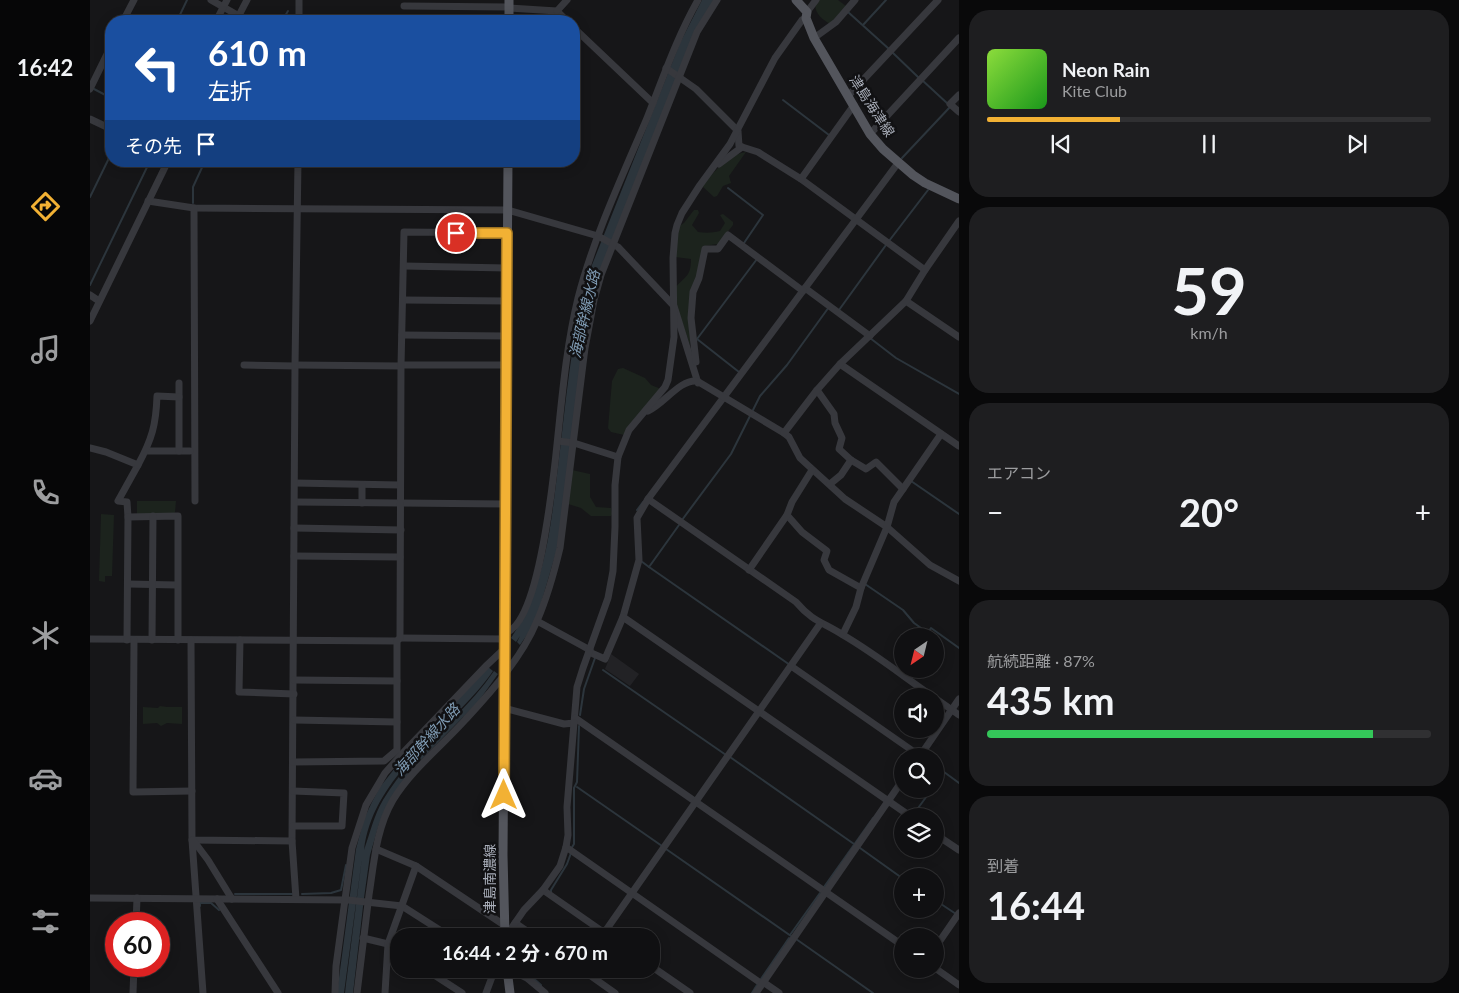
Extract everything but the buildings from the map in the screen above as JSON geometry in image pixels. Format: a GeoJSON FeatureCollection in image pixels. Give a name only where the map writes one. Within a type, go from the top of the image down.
{"type":"FeatureCollection","features":[{"type":"Feature","properties":{"kind":"main road","name":"津島海津線"},"geometry":{"type":"LineString","coordinates":[[796,0],[806,15],[814,38],[870,134],[898,163],[925,183],[958,197]]}},
{"type":"Feature","properties":{"kind":"main road","name":"津島南濃線"},"geometry":{"type":"LineString","coordinates":[[504,928],[504,673],[508,167]]}},
{"type":"Feature","properties":{"kind":"main road"},"geometry":{"type":"LineString","coordinates":[[509,978],[510,993]]}},
{"type":"Feature","properties":{"kind":"street"},"geometry":{"type":"LineString","coordinates":[[126,15],[134,0]]}},
{"type":"Feature","properties":{"kind":"street"},"geometry":{"type":"LineString","coordinates":[[211,0],[225,4],[234,15]]}},
{"type":"Feature","properties":{"kind":"street"},"geometry":{"type":"LineString","coordinates":[[239,15],[247,0]]}},
{"type":"Feature","properties":{"kind":"street"},"geometry":{"type":"LineString","coordinates":[[299,0],[299,15]]}},
{"type":"Feature","properties":{"kind":"street"},"geometry":{"type":"LineString","coordinates":[[557,11],[567,0]]}},
{"type":"Feature","properties":{"kind":"street"},"geometry":{"type":"LineString","coordinates":[[335,993],[352,848],[363,811],[371,794],[399,752],[486,664],[505,640],[518,622],[536,578],[545,541],[569,351],[578,300],[599,237],[680,34],[698,0]]}},
{"type":"Feature","properties":{"kind":"street"},"geometry":{"type":"LineString","coordinates":[[357,993],[366,901],[382,824],[398,794],[413,774],[466,719],[516,658],[537,621],[560,548],[589,324],[601,275],[697,32],[717,0]]}},
{"type":"Feature","properties":{"kind":"street"},"geometry":{"type":"LineString","coordinates":[[511,928],[560,866],[566,847],[567,807],[578,687],[582,668],[590,651],[608,598],[613,571],[615,485],[618,457],[629,430],[666,387],[668,380],[674,337],[675,232],[682,213],[730,144],[736,129],[775,58],[816,0]]}},
{"type":"Feature","properties":{"kind":"street"},"geometry":{"type":"LineString","coordinates":[[814,38],[836,22],[855,0]]}},
{"type":"Feature","properties":{"kind":"street"},"geometry":{"type":"LineString","coordinates":[[848,96],[938,0]]}},
{"type":"Feature","properties":{"kind":"street"},"geometry":{"type":"LineString","coordinates":[[404,6],[509,5],[557,11],[561,15]]}},
{"type":"Feature","properties":{"kind":"street"},"geometry":{"type":"LineString","coordinates":[[580,34],[653,103]]}},
{"type":"Feature","properties":{"kind":"street"},"geometry":{"type":"LineString","coordinates":[[870,134],[959,38]]}},
{"type":"Feature","properties":{"kind":"street"},"geometry":{"type":"LineString","coordinates":[[90,88],[105,58]]}},
{"type":"Feature","properties":{"kind":"street"},"geometry":{"type":"LineString","coordinates":[[667,69],[696,89],[738,131],[738,143],[742,147],[758,152],[801,179],[925,270]]}},
{"type":"Feature","properties":{"kind":"street"},"geometry":{"type":"LineString","coordinates":[[959,95],[950,104],[959,112]]}},
{"type":"Feature","properties":{"kind":"street"},"geometry":{"type":"LineString","coordinates":[[801,179],[854,106]]}},
{"type":"Feature","properties":{"kind":"street"},"geometry":{"type":"LineString","coordinates":[[90,119],[105,126]]}},
{"type":"Feature","properties":{"kind":"street"},"geometry":{"type":"LineString","coordinates":[[715,166],[742,147]]}},
{"type":"Feature","properties":{"kind":"street"},"geometry":{"type":"LineString","coordinates":[[537,621],[605,660],[623,617],[639,560],[637,518],[648,499],[898,163]]}},
{"type":"Feature","properties":{"kind":"street"},"geometry":{"type":"LineString","coordinates":[[90,321],[165,167]]}},
{"type":"Feature","properties":{"kind":"street"},"geometry":{"type":"LineString","coordinates":[[296,899],[292,841],[298,167]]}},
{"type":"Feature","properties":{"kind":"street"},"geometry":{"type":"LineString","coordinates":[[148,201],[194,208],[508,210],[599,237],[612,244],[674,306],[698,382]]}},
{"type":"Feature","properties":{"kind":"street"},"geometry":{"type":"LineString","coordinates":[[194,208],[195,501]]}},
{"type":"Feature","properties":{"kind":"street"},"geometry":{"type":"LineString","coordinates":[[784,433],[816,390],[840,364],[906,301],[959,220]]}},
{"type":"Feature","properties":{"kind":"street"},"geometry":{"type":"LineString","coordinates":[[399,752],[401,366],[404,300],[404,232],[507,233]]}},
{"type":"Feature","properties":{"kind":"street"},"geometry":{"type":"LineString","coordinates":[[698,382],[691,318],[694,288],[699,278],[705,249],[718,249],[728,234],[870,336]]}},
{"type":"Feature","properties":{"kind":"street"},"geometry":{"type":"LineString","coordinates":[[404,266],[507,268]]}},
{"type":"Feature","properties":{"kind":"street"},"geometry":{"type":"LineString","coordinates":[[90,294],[99,301]]}},
{"type":"Feature","properties":{"kind":"street"},"geometry":{"type":"LineString","coordinates":[[404,300],[507,301]]}},
{"type":"Feature","properties":{"kind":"street"},"geometry":{"type":"LineString","coordinates":[[906,301],[959,337]]}},
{"type":"Feature","properties":{"kind":"street"},"geometry":{"type":"LineString","coordinates":[[402,335],[506,336]]}},
{"type":"Feature","properties":{"kind":"street"},"geometry":{"type":"LineString","coordinates":[[840,364],[959,446]]}},
{"type":"Feature","properties":{"kind":"street"},"geometry":{"type":"LineString","coordinates":[[244,365],[506,365]]}},
{"type":"Feature","properties":{"kind":"street"},"geometry":{"type":"LineString","coordinates":[[646,412],[659,405],[688,381],[698,382],[784,433],[789,437],[800,458],[845,499],[887,527],[930,566],[959,581]]}},
{"type":"Feature","properties":{"kind":"street"},"geometry":{"type":"LineString","coordinates":[[179,383],[179,451]]}},
{"type":"Feature","properties":{"kind":"street"},"geometry":{"type":"LineString","coordinates":[[816,390],[834,414],[835,424],[842,438],[840,449],[866,469],[876,462],[902,489]]}},
{"type":"Feature","properties":{"kind":"street"},"geometry":{"type":"LineString","coordinates":[[179,397],[157,396],[156,422],[146,451],[118,501],[127,502],[128,516],[133,792],[192,792]]}},
{"type":"Feature","properties":{"kind":"street"},"geometry":{"type":"LineString","coordinates":[[842,634],[856,607],[861,588],[887,527],[894,502],[941,434]]}},
{"type":"Feature","properties":{"kind":"street"},"geometry":{"type":"LineString","coordinates":[[559,441],[573,443],[618,457]]}},
{"type":"Feature","properties":{"kind":"street"},"geometry":{"type":"LineString","coordinates":[[90,448],[106,452],[138,465]]}},
{"type":"Feature","properties":{"kind":"street"},"geometry":{"type":"LineString","coordinates":[[146,451],[190,451]]}},
{"type":"Feature","properties":{"kind":"street"},"geometry":{"type":"LineString","coordinates":[[830,484],[852,460]]}},
{"type":"Feature","properties":{"kind":"street"},"geometry":{"type":"LineString","coordinates":[[749,570],[787,516],[792,502],[812,470]]}},
{"type":"Feature","properties":{"kind":"street"},"geometry":{"type":"LineString","coordinates":[[295,483],[400,485]]}},
{"type":"Feature","properties":{"kind":"street"},"geometry":{"type":"LineString","coordinates":[[362,485],[362,503]]}},
{"type":"Feature","properties":{"kind":"street"},"geometry":{"type":"LineString","coordinates":[[648,499],[796,602],[807,615],[820,624],[842,634],[921,688]]}},
{"type":"Feature","properties":{"kind":"street"},"geometry":{"type":"LineString","coordinates":[[294,502],[505,504]]}},
{"type":"Feature","properties":{"kind":"street"},"geometry":{"type":"LineString","coordinates":[[128,516],[178,516],[178,640]]}},
{"type":"Feature","properties":{"kind":"street"},"geometry":{"type":"LineString","coordinates":[[152,516],[152,640]]}},
{"type":"Feature","properties":{"kind":"street"},"geometry":{"type":"LineString","coordinates":[[787,516],[802,532],[827,551],[824,560],[829,570],[861,588]]}},
{"type":"Feature","properties":{"kind":"street"},"geometry":{"type":"LineString","coordinates":[[294,528],[401,530]]}},
{"type":"Feature","properties":{"kind":"street"},"geometry":{"type":"LineString","coordinates":[[294,556],[400,557]]}},
{"type":"Feature","properties":{"kind":"street"},"geometry":{"type":"LineString","coordinates":[[128,584],[177,585]]}},
{"type":"Feature","properties":{"kind":"street"},"geometry":{"type":"LineString","coordinates":[[623,617],[899,808]]}},
{"type":"Feature","properties":{"kind":"street"},"geometry":{"type":"LineString","coordinates":[[611,928],[632,893],[820,624]]}},
{"type":"Feature","properties":{"kind":"street"},"geometry":{"type":"LineString","coordinates":[[90,639],[505,640]]}},
{"type":"Feature","properties":{"kind":"street"},"geometry":{"type":"LineString","coordinates":[[191,640],[192,840],[203,993]]}},
{"type":"Feature","properties":{"kind":"street"},"geometry":{"type":"LineString","coordinates":[[240,640],[239,692],[294,694]]}},
{"type":"Feature","properties":{"kind":"street"},"geometry":{"type":"LineString","coordinates":[[791,666],[920,756],[959,700]]}},
{"type":"Feature","properties":{"kind":"street"},"geometry":{"type":"LineString","coordinates":[[294,680],[398,681]]}},
{"type":"Feature","properties":{"kind":"street"},"geometry":{"type":"LineString","coordinates":[[944,704],[959,715]]}},
{"type":"Feature","properties":{"kind":"street"},"geometry":{"type":"LineString","coordinates":[[504,708],[562,724],[574,721],[696,801],[894,939]]}},
{"type":"Feature","properties":{"kind":"street"},"geometry":{"type":"LineString","coordinates":[[294,720],[398,722]]}},
{"type":"Feature","properties":{"kind":"street"},"geometry":{"type":"LineString","coordinates":[[293,762],[384,761],[399,752]]}},
{"type":"Feature","properties":{"kind":"street"},"geometry":{"type":"LineString","coordinates":[[293,791],[344,793],[342,826],[293,826]]}},
{"type":"Feature","properties":{"kind":"street"},"geometry":{"type":"LineString","coordinates":[[756,993],[894,794]]}},
{"type":"Feature","properties":{"kind":"street"},"geometry":{"type":"LineString","coordinates":[[192,840],[292,841]]}},
{"type":"Feature","properties":{"kind":"street"},"geometry":{"type":"LineString","coordinates":[[192,840],[208,860],[232,899]]}},
{"type":"Feature","properties":{"kind":"street"},"geometry":{"type":"LineString","coordinates":[[944,840],[959,850]]}},
{"type":"Feature","properties":{"kind":"street"},"geometry":{"type":"LineString","coordinates":[[566,847],[779,993]]}},
{"type":"Feature","properties":{"kind":"street"},"geometry":{"type":"LineString","coordinates":[[376,849],[416,866],[504,924]]}},
{"type":"Feature","properties":{"kind":"street"},"geometry":{"type":"LineString","coordinates":[[385,993],[388,944],[416,866]]}},
{"type":"Feature","properties":{"kind":"street"},"geometry":{"type":"LineString","coordinates":[[543,890],[597,928]]}},
{"type":"Feature","properties":{"kind":"street"},"geometry":{"type":"LineString","coordinates":[[90,898],[366,901],[402,906],[436,928]]}},
{"type":"Feature","properties":{"kind":"street"},"geometry":{"type":"LineString","coordinates":[[136,912],[137,898]]}},
{"type":"Feature","properties":{"kind":"street"},"geometry":{"type":"LineString","coordinates":[[217,899],[278,993]]}},
{"type":"Feature","properties":{"kind":"street"},"geometry":{"type":"LineString","coordinates":[[944,935],[959,913]]}},
{"type":"Feature","properties":{"kind":"street"},"geometry":{"type":"LineString","coordinates":[[515,923],[522,928]]}},
{"type":"Feature","properties":{"kind":"street"},"geometry":{"type":"LineString","coordinates":[[363,938],[388,944]]}},
{"type":"Feature","properties":{"kind":"street"},"geometry":{"type":"LineString","coordinates":[[660,972],[690,993]]}},
{"type":"Feature","properties":{"kind":"street"},"geometry":{"type":"LineString","coordinates":[[944,974],[959,984]]}},
{"type":"Feature","properties":{"kind":"street"},"geometry":{"type":"LineString","coordinates":[[133,993],[134,977]]}},
{"type":"Feature","properties":{"kind":"street"},"geometry":{"type":"LineString","coordinates":[[439,978],[462,993]]}},
{"type":"Feature","properties":{"kind":"street"},"geometry":{"type":"LineString","coordinates":[[486,993],[492,978]]}},
{"type":"Feature","properties":{"kind":"street"},"geometry":{"type":"LineString","coordinates":[[527,978],[545,993]]}},
{"type":"Feature","properties":{"kind":"street"},"geometry":{"type":"LineString","coordinates":[[594,978],[615,993]]}},
{"type":"Feature","properties":{"kind":"shaded area"},"geometry":{"type":"Polygon","coordinates":[[[818,0],[838,0],[846,6],[830,24],[818,14],[815,5],[818,0]]]}},
{"type":"Feature","properties":{"kind":"shaded area"},"geometry":{"type":"Polygon","coordinates":[[[746,152],[729,176],[731,183],[723,186],[717,196],[714,197],[702,186],[727,160],[746,152]]]}},
{"type":"Feature","properties":{"kind":"shaded area"},"geometry":{"type":"Polygon","coordinates":[[[694,210],[698,210],[699,213],[692,225],[698,232],[720,231],[725,223],[720,215],[723,214],[733,222],[733,225],[718,244],[703,246],[696,281],[690,345],[676,305],[675,288],[689,273],[691,259],[675,257],[679,226],[684,223],[694,210]]]}},
{"type":"Feature","properties":{"kind":"shaded area"},"geometry":{"type":"Polygon","coordinates":[[[623,368],[645,378],[651,385],[661,389],[624,435],[611,432],[608,428],[612,381],[618,369],[623,368]]]}},
{"type":"Feature","properties":{"kind":"shaded area"},"geometry":{"type":"Polygon","coordinates":[[[572,470],[590,474],[590,497],[596,507],[611,508],[611,516],[591,516],[581,508],[568,504],[572,470]]]}},
{"type":"Feature","properties":{"kind":"shaded area"},"geometry":{"type":"Polygon","coordinates":[[[137,501],[176,501],[175,512],[174,514],[137,514],[137,501]]]}},
{"type":"Feature","properties":{"kind":"shaded area"},"geometry":{"type":"Polygon","coordinates":[[[101,514],[114,515],[112,576],[105,576],[105,582],[99,581],[101,514]]]}},
{"type":"Feature","properties":{"kind":"shaded area"},"geometry":{"type":"Polygon","coordinates":[[[611,654],[639,674],[630,686],[605,669],[611,654]]]}},
{"type":"Feature","properties":{"kind":"shaded area"},"geometry":{"type":"Polygon","coordinates":[[[160,706],[182,707],[182,724],[167,723],[161,726],[157,723],[143,724],[143,707],[158,708],[160,706]]]}},
{"type":"Feature","properties":{"kind":"water","name":"海部幹線水路"},"geometry":{"type":"Polygon","coordinates":[[[702,0],[715,0],[706,13],[599,277],[557,549],[539,610],[531,629],[520,645],[517,642],[520,636],[516,642],[511,638],[532,598],[545,556],[573,346],[588,275],[680,43],[702,0]]]}},
{"type":"Feature","properties":{"kind":"water","name":"海部幹線水路"},"geometry":{"type":"Polygon","coordinates":[[[488,667],[493,671],[476,692],[398,775],[382,798],[370,823],[364,850],[377,812],[395,782],[422,750],[467,704],[494,671],[498,674],[478,702],[414,767],[379,824],[370,855],[353,993],[345,993],[362,858],[344,993],[337,993],[356,849],[364,819],[380,787],[403,758],[488,667]]]}},
{"type":"Feature","properties":{"kind":"waterway"},"geometry":{"type":"LineString","coordinates":[[180,15],[187,0]]}},
{"type":"Feature","properties":{"kind":"waterway"},"geometry":{"type":"LineString","coordinates":[[863,25],[886,0]]}},
{"type":"Feature","properties":{"kind":"waterway"},"geometry":{"type":"LineString","coordinates":[[286,15],[288,11]]}},
{"type":"Feature","properties":{"kind":"waterway"},"geometry":{"type":"LineString","coordinates":[[848,12],[889,49]]}},
{"type":"Feature","properties":{"kind":"waterway"},"geometry":{"type":"LineString","coordinates":[[892,52],[919,78]]}},
{"type":"Feature","properties":{"kind":"waterway"},"geometry":{"type":"LineString","coordinates":[[922,80],[948,104]]}},
{"type":"Feature","properties":{"kind":"waterway"},"geometry":{"type":"LineString","coordinates":[[94,89],[105,95]]}},
{"type":"Feature","properties":{"kind":"waterway"},"geometry":{"type":"LineString","coordinates":[[783,100],[829,135]]}},
{"type":"Feature","properties":{"kind":"waterway"},"geometry":{"type":"LineString","coordinates":[[902,158],[950,107]]}},
{"type":"Feature","properties":{"kind":"waterway"},"geometry":{"type":"LineString","coordinates":[[90,197],[105,166]]}},
{"type":"Feature","properties":{"kind":"waterway"},"geometry":{"type":"LineString","coordinates":[[90,285],[147,167]]}},
{"type":"Feature","properties":{"kind":"waterway"},"geometry":{"type":"LineString","coordinates":[[193,203],[193,187],[202,167]]}},
{"type":"Feature","properties":{"kind":"waterway"},"geometry":{"type":"LineString","coordinates":[[728,188],[763,215],[744,243]]}},
{"type":"Feature","properties":{"kind":"waterway"},"geometry":{"type":"LineString","coordinates":[[889,241],[928,190]]}},
{"type":"Feature","properties":{"kind":"waterway"},"geometry":{"type":"LineString","coordinates":[[839,310],[886,245]]}},
{"type":"Feature","properties":{"kind":"waterway"},"geometry":{"type":"LineString","coordinates":[[739,372],[697,339],[757,259]]}},
{"type":"Feature","properties":{"kind":"waterway"},"geometry":{"type":"LineString","coordinates":[[753,410],[760,396],[787,365],[829,307]]}},
{"type":"Feature","properties":{"kind":"waterway"},"geometry":{"type":"LineString","coordinates":[[870,338],[896,358],[959,394]]}},
{"type":"Feature","properties":{"kind":"waterway"},"geometry":{"type":"LineString","coordinates":[[682,520],[731,454],[750,416]]}},
{"type":"Feature","properties":{"kind":"waterway"},"geometry":{"type":"LineString","coordinates":[[911,481],[959,514]]}},
{"type":"Feature","properties":{"kind":"waterway"},"geometry":{"type":"LineString","coordinates":[[637,510],[643,502]]}},
{"type":"Feature","properties":{"kind":"waterway"},"geometry":{"type":"LineString","coordinates":[[679,525],[649,567],[790,665]]}},
{"type":"Feature","properties":{"kind":"waterway"},"geometry":{"type":"LineString","coordinates":[[641,561],[649,567]]}},
{"type":"Feature","properties":{"kind":"waterway"},"geometry":{"type":"LineString","coordinates":[[865,584],[903,610],[914,623],[928,633],[931,628],[959,648]]}},
{"type":"Feature","properties":{"kind":"waterway"},"geometry":{"type":"LineString","coordinates":[[580,715],[584,689],[595,658]]}},
{"type":"Feature","properties":{"kind":"waterway"},"geometry":{"type":"LineString","coordinates":[[603,670],[726,755]]}},
{"type":"Feature","properties":{"kind":"waterway"},"geometry":{"type":"LineString","coordinates":[[571,849],[574,844],[574,788],[577,782],[579,726]]}},
{"type":"Feature","properties":{"kind":"waterway"},"geometry":{"type":"LineString","coordinates":[[730,757],[854,844]]}},
{"type":"Feature","properties":{"kind":"waterway"},"geometry":{"type":"LineString","coordinates":[[944,772],[959,783]]}},
{"type":"Feature","properties":{"kind":"waterway"},"geometry":{"type":"LineString","coordinates":[[577,787],[662,846]]}},
{"type":"Feature","properties":{"kind":"waterway"},"geometry":{"type":"LineString","coordinates":[[918,808],[925,798]]}},
{"type":"Feature","properties":{"kind":"waterway"},"geometry":{"type":"LineString","coordinates":[[824,887],[873,818]]}},
{"type":"Feature","properties":{"kind":"waterway"},"geometry":{"type":"LineString","coordinates":[[860,848],[894,872]]}},
{"type":"Feature","properties":{"kind":"waterway"},"geometry":{"type":"LineString","coordinates":[[666,849],[791,936]]}},
{"type":"Feature","properties":{"kind":"waterway"},"geometry":{"type":"LineString","coordinates":[[551,892],[571,853]]}},
{"type":"Feature","properties":{"kind":"waterway"},"geometry":{"type":"LineString","coordinates":[[302,894],[331,893],[341,890],[346,865]]}},
{"type":"Feature","properties":{"kind":"waterway"},"geometry":{"type":"LineString","coordinates":[[790,935],[820,893]]}},
{"type":"Feature","properties":{"kind":"waterway"},"geometry":{"type":"LineString","coordinates":[[235,894],[292,894]]}},
{"type":"Feature","properties":{"kind":"waterway"},"geometry":{"type":"LineString","coordinates":[[200,906],[200,903],[211,903],[219,910]]}},
{"type":"Feature","properties":{"kind":"waterway"},"geometry":{"type":"LineString","coordinates":[[944,906],[956,914]]}},
{"type":"Feature","properties":{"kind":"waterway"},"geometry":{"type":"LineString","coordinates":[[761,979],[789,938]]}},
{"type":"Feature","properties":{"kind":"waterway"},"geometry":{"type":"LineString","coordinates":[[796,939],[873,993]]}},
{"type":"Feature","properties":{"kind":"waterway"},"geometry":{"type":"LineString","coordinates":[[533,978],[541,987]]}},
{"type":"Feature","properties":{"kind":"waterway"},"geometry":{"type":"LineString","coordinates":[[752,993],[757,985]]}},
{"type":"Feature","properties":{"kind":"route"},"geometry":{"type":"LineString","coordinates":[[456,233],[507,233],[504,795]]}}]}
